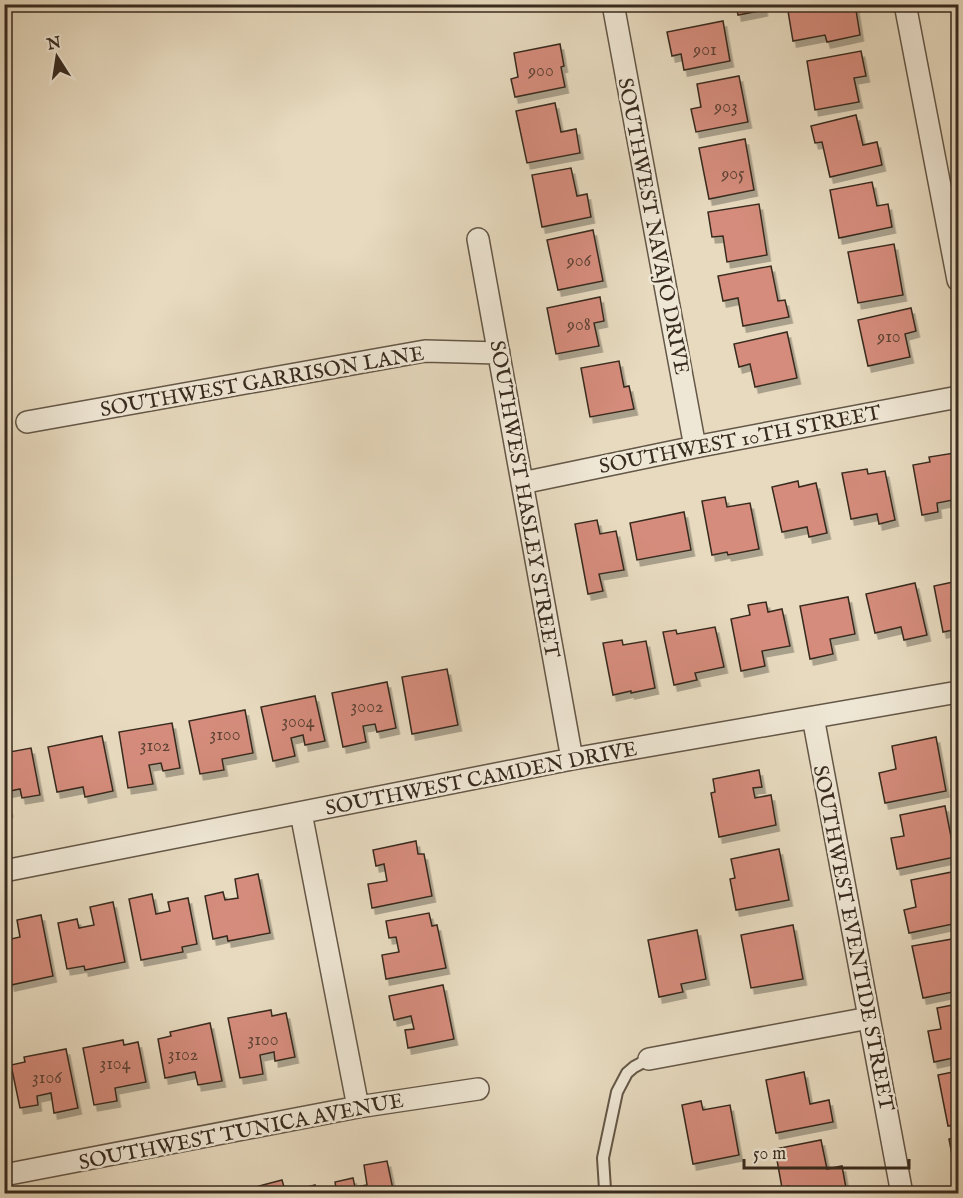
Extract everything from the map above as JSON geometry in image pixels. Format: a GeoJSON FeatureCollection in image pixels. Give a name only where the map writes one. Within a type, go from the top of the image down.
{"type":"FeatureCollection","features":[{"type":"Feature","properties":{"kind":"street","name":"SOUTHWEST NAVAJO DRIVE"},"geometry":{"type":"LineString","coordinates":[[613,4],[695,447]]}},
{"type":"Feature","properties":{"kind":"street"},"geometry":{"type":"LineString","coordinates":[[906,4],[958,279]]}},
{"type":"Feature","properties":{"kind":"street","name":"SOUTHWEST HASLEY STREET"},"geometry":{"type":"LineString","coordinates":[[478,239],[572,759]]}},
{"type":"Feature","properties":{"kind":"street","name":"SOUTHWEST GARRISON LANE"},"geometry":{"type":"LineString","coordinates":[[27,422],[425,351],[499,353]]}},
{"type":"Feature","properties":{"kind":"street","name":"SOUTHWEST 10TH STREET"},"geometry":{"type":"LineString","coordinates":[[522,483],[695,447],[958,397]]}},
{"type":"Feature","properties":{"kind":"street","name":"SOUTHWEST CAMDEN DRIVE"},"geometry":{"type":"LineString","coordinates":[[4,871],[572,759],[958,692]]}},
{"type":"Feature","properties":{"kind":"street","name":"SOUTHWEST EVENTIDE STREET"},"geometry":{"type":"LineString","coordinates":[[813,717],[902,1194]]}},
{"type":"Feature","properties":{"kind":"street"},"geometry":{"type":"LineString","coordinates":[[301,813],[358,1107]]}},
{"type":"Feature","properties":{"kind":"street"},"geometry":{"type":"LineString","coordinates":[[649,1059],[869,1018]]}},
{"type":"Feature","properties":{"kind":"street","name":"SOUTHWEST TUNICA AVENUE"},"geometry":{"type":"LineString","coordinates":[[4,1175],[358,1107],[478,1089]]}},
{"type":"Feature","properties":{"kind":"lane"},"geometry":{"type":"LineString","coordinates":[[605,1192],[603,1158],[617,1092],[627,1073],[634,1066],[649,1059]]}},
{"type":"Feature","properties":{"kind":"building"},"geometry":{"type":"Polygon","coordinates":[[[736,4],[763,4],[764,10],[738,15],[736,4]]]}},
{"type":"Feature","properties":{"kind":"building"},"geometry":{"type":"Polygon","coordinates":[[[821,4],[855,4],[860,35],[827,42],[825,35],[793,41],[788,11],[821,4]]]}},
{"type":"Feature","properties":{"kind":"building"},"geometry":{"type":"Polygon","coordinates":[[[723,21],[730,61],[684,70],[681,54],[672,56],[667,32],[723,21]]]}},
{"type":"Feature","properties":{"kind":"building"},"geometry":{"type":"Polygon","coordinates":[[[560,44],[565,87],[515,97],[511,79],[518,77],[514,53],[560,44]]]}},
{"type":"Feature","properties":{"kind":"building"},"geometry":{"type":"Polygon","coordinates":[[[861,51],[866,76],[854,78],[859,102],[815,110],[807,61],[861,51]]]}},
{"type":"Feature","properties":{"kind":"building"},"geometry":{"type":"Polygon","coordinates":[[[739,76],[748,122],[696,132],[691,109],[701,107],[697,84],[739,76]]]}},
{"type":"Feature","properties":{"kind":"building"},"geometry":{"type":"Polygon","coordinates":[[[555,103],[561,132],[576,129],[580,153],[527,163],[516,111],[555,103]]]}},
{"type":"Feature","properties":{"kind":"building"},"geometry":{"type":"Polygon","coordinates":[[[856,115],[863,145],[877,142],[882,165],[830,177],[822,142],[815,143],[811,126],[856,115]]]}},
{"type":"Feature","properties":{"kind":"building"},"geometry":{"type":"Polygon","coordinates":[[[745,139],[754,190],[709,199],[699,148],[745,139]]]}},
{"type":"Feature","properties":{"kind":"building"},"geometry":{"type":"Polygon","coordinates":[[[571,168],[577,196],[587,194],[591,217],[542,227],[532,175],[571,168]]]}},
{"type":"Feature","properties":{"kind":"building"},"geometry":{"type":"Polygon","coordinates":[[[872,182],[877,206],[888,204],[892,227],[839,238],[830,190],[872,182]]]}},
{"type":"Feature","properties":{"kind":"building"},"geometry":{"type":"Polygon","coordinates":[[[759,204],[767,255],[727,262],[723,236],[712,237],[708,212],[759,204]]]}},
{"type":"Feature","properties":{"kind":"building"},"geometry":{"type":"Polygon","coordinates":[[[593,230],[603,281],[558,290],[547,240],[593,230]]]}},
{"type":"Feature","properties":{"kind":"building"},"geometry":{"type":"Polygon","coordinates":[[[894,244],[903,295],[858,303],[848,252],[894,244]]]}},
{"type":"Feature","properties":{"kind":"building"},"geometry":{"type":"Polygon","coordinates":[[[771,266],[778,301],[785,300],[789,317],[743,326],[738,298],[723,301],[718,276],[771,266]]]}},
{"type":"Feature","properties":{"kind":"building"},"geometry":{"type":"Polygon","coordinates":[[[600,297],[604,321],[594,323],[599,346],[556,354],[547,308],[600,297]]]}},
{"type":"Feature","properties":{"kind":"building"},"geometry":{"type":"Polygon","coordinates":[[[911,308],[916,331],[905,334],[910,357],[868,366],[858,320],[911,308]]]}},
{"type":"Feature","properties":{"kind":"building"},"geometry":{"type":"Polygon","coordinates":[[[787,332],[797,378],[755,387],[750,364],[739,367],[734,344],[787,332]]]}},
{"type":"Feature","properties":{"kind":"building"},"geometry":{"type":"Polygon","coordinates":[[[619,361],[624,387],[629,386],[634,409],[590,417],[581,368],[619,361]]]}},
{"type":"Feature","properties":{"kind":"building"},"geometry":{"type":"Polygon","coordinates":[[[954,453],[958,477],[958,499],[937,503],[938,512],[922,515],[913,465],[930,462],[929,457],[954,453]]]}},
{"type":"Feature","properties":{"kind":"building"},"geometry":{"type":"Polygon","coordinates":[[[867,469],[868,474],[885,471],[895,520],[879,524],[877,514],[851,519],[842,473],[867,469]]]}},
{"type":"Feature","properties":{"kind":"building"},"geometry":{"type":"Polygon","coordinates":[[[798,481],[799,487],[816,483],[827,533],[809,537],[807,527],[782,532],[772,487],[798,481]]]}},
{"type":"Feature","properties":{"kind":"building"},"geometry":{"type":"Polygon","coordinates":[[[725,497],[727,507],[750,503],[759,549],[728,555],[727,552],[712,555],[702,501],[725,497]]]}},
{"type":"Feature","properties":{"kind":"building"},"geometry":{"type":"Polygon","coordinates":[[[684,512],[691,550],[637,560],[630,523],[684,512]]]}},
{"type":"Feature","properties":{"kind":"building"},"geometry":{"type":"Polygon","coordinates":[[[597,520],[600,534],[616,531],[624,570],[599,574],[603,591],[588,594],[575,524],[597,520]]]}},
{"type":"Feature","properties":{"kind":"building"},"geometry":{"type":"Polygon","coordinates":[[[958,581],[958,629],[943,632],[934,586],[958,581]]]}},
{"type":"Feature","properties":{"kind":"building"},"geometry":{"type":"Polygon","coordinates":[[[915,583],[927,635],[904,640],[901,627],[875,633],[866,594],[915,583]]]}},
{"type":"Feature","properties":{"kind":"building"},"geometry":{"type":"Polygon","coordinates":[[[848,597],[855,634],[830,639],[833,654],[810,659],[800,606],[848,597]]]}},
{"type":"Feature","properties":{"kind":"building"},"geometry":{"type":"Polygon","coordinates":[[[766,602],[768,612],[782,609],[790,646],[762,651],[765,666],[741,671],[731,619],[750,615],[748,605],[766,602]]]}},
{"type":"Feature","properties":{"kind":"building"},"geometry":{"type":"Polygon","coordinates":[[[715,627],[724,667],[695,673],[697,680],[674,685],[663,632],[676,630],[677,634],[715,627]]]}},
{"type":"Feature","properties":{"kind":"building"},"geometry":{"type":"Polygon","coordinates":[[[622,640],[623,645],[646,641],[655,688],[613,695],[603,643],[622,640]]]}},
{"type":"Feature","properties":{"kind":"building"},"geometry":{"type":"Polygon","coordinates":[[[447,669],[458,725],[412,734],[402,677],[447,669]]]}},
{"type":"Feature","properties":{"kind":"building"},"geometry":{"type":"Polygon","coordinates":[[[387,682],[396,728],[377,732],[375,724],[363,726],[366,742],[343,747],[332,693],[387,682]]]}},
{"type":"Feature","properties":{"kind":"building"},"geometry":{"type":"Polygon","coordinates":[[[315,696],[325,741],[305,745],[303,735],[291,738],[295,756],[273,761],[261,707],[315,696]]]}},
{"type":"Feature","properties":{"kind":"building"},"geometry":{"type":"Polygon","coordinates":[[[245,710],[253,753],[222,759],[224,770],[200,774],[189,721],[245,710]]]}},
{"type":"Feature","properties":{"kind":"building"},"geometry":{"type":"Polygon","coordinates":[[[172,723],[180,768],[163,771],[161,763],[149,765],[153,784],[128,788],[119,732],[172,723]]]}},
{"type":"Feature","properties":{"kind":"building"},"geometry":{"type":"Polygon","coordinates":[[[102,736],[113,791],[85,797],[83,787],[57,792],[48,747],[102,736]]]}},
{"type":"Feature","properties":{"kind":"building"},"geometry":{"type":"Polygon","coordinates":[[[936,737],[946,791],[885,803],[879,773],[896,769],[892,746],[936,737]]]}},
{"type":"Feature","properties":{"kind":"building"},"geometry":{"type":"Polygon","coordinates":[[[31,748],[40,795],[22,798],[20,789],[5,792],[9,811],[4,812],[4,753],[31,748]]]}},
{"type":"Feature","properties":{"kind":"building"},"geometry":{"type":"Polygon","coordinates":[[[759,770],[762,787],[753,788],[755,798],[771,795],[776,825],[719,837],[711,793],[715,792],[713,779],[759,770]]]}},
{"type":"Feature","properties":{"kind":"building"},"geometry":{"type":"Polygon","coordinates":[[[945,806],[955,857],[897,869],[891,838],[904,836],[900,815],[945,806]]]}},
{"type":"Feature","properties":{"kind":"building"},"geometry":{"type":"Polygon","coordinates":[[[416,841],[418,854],[424,854],[432,896],[372,908],[368,884],[387,881],[384,864],[376,866],[373,850],[416,841]]]}},
{"type":"Feature","properties":{"kind":"building"},"geometry":{"type":"Polygon","coordinates":[[[779,849],[789,900],[736,910],[730,879],[735,878],[731,859],[779,849]]]}},
{"type":"Feature","properties":{"kind":"building"},"geometry":{"type":"Polygon","coordinates":[[[952,872],[958,905],[958,923],[909,933],[904,910],[916,907],[911,880],[952,872]]]}},
{"type":"Feature","properties":{"kind":"building"},"geometry":{"type":"Polygon","coordinates":[[[258,874],[270,933],[228,941],[227,936],[213,939],[205,896],[223,892],[225,900],[238,898],[235,879],[258,874]]]}},
{"type":"Feature","properties":{"kind":"building"},"geometry":{"type":"Polygon","coordinates":[[[152,894],[156,914],[170,911],[168,902],[188,898],[197,944],[182,947],[183,952],[141,960],[129,899],[152,894]]]}},
{"type":"Feature","properties":{"kind":"building"},"geometry":{"type":"Polygon","coordinates":[[[113,902],[125,962],[85,970],[84,966],[67,969],[58,923],[77,919],[79,928],[94,925],[90,907],[113,902]]]}},
{"type":"Feature","properties":{"kind":"building"},"geometry":{"type":"Polygon","coordinates":[[[429,913],[432,926],[437,925],[446,968],[386,979],[382,955],[399,952],[396,937],[389,938],[386,921],[429,913]]]}},
{"type":"Feature","properties":{"kind":"building"},"geometry":{"type":"Polygon","coordinates":[[[41,915],[53,976],[11,985],[10,980],[4,981],[4,933],[7,940],[20,937],[17,920],[41,915]]]}},
{"type":"Feature","properties":{"kind":"building"},"geometry":{"type":"Polygon","coordinates":[[[793,925],[803,979],[751,988],[741,935],[793,925]]]}},
{"type":"Feature","properties":{"kind":"building"},"geometry":{"type":"Polygon","coordinates":[[[697,930],[706,979],[681,984],[683,992],[659,997],[648,940],[697,930]]]}},
{"type":"Feature","properties":{"kind":"building"},"geometry":{"type":"Polygon","coordinates":[[[958,938],[958,991],[923,998],[912,946],[958,938]]]}},
{"type":"Feature","properties":{"kind":"building"},"geometry":{"type":"Polygon","coordinates":[[[443,985],[454,1039],[408,1048],[405,1030],[414,1029],[411,1016],[394,1020],[389,996],[443,985]]]}},
{"type":"Feature","properties":{"kind":"building"},"geometry":{"type":"Polygon","coordinates":[[[958,1004],[958,1057],[934,1062],[928,1031],[941,1029],[937,1008],[958,1004]]]}},
{"type":"Feature","properties":{"kind":"building"},"geometry":{"type":"Polygon","coordinates":[[[271,1010],[272,1016],[286,1013],[295,1057],[275,1061],[274,1052],[260,1055],[263,1074],[240,1078],[228,1018],[271,1010]]]}},
{"type":"Feature","properties":{"kind":"building"},"geometry":{"type":"Polygon","coordinates":[[[210,1023],[222,1081],[198,1085],[195,1072],[165,1078],[158,1039],[171,1036],[170,1032],[210,1023]]]}},
{"type":"Feature","properties":{"kind":"building"},"geometry":{"type":"Polygon","coordinates":[[[123,1040],[124,1045],[138,1042],[146,1082],[115,1088],[117,1101],[94,1105],[83,1048],[123,1040]]]}},
{"type":"Feature","properties":{"kind":"building"},"geometry":{"type":"Polygon","coordinates":[[[66,1049],[78,1108],[54,1113],[51,1093],[37,1096],[38,1105],[20,1108],[11,1065],[25,1062],[24,1057],[66,1049]]]}},
{"type":"Feature","properties":{"kind":"building"},"geometry":{"type":"Polygon","coordinates":[[[958,1071],[958,1124],[948,1126],[938,1075],[958,1071]]]}},
{"type":"Feature","properties":{"kind":"building"},"geometry":{"type":"Polygon","coordinates":[[[804,1072],[810,1104],[829,1100],[833,1122],[776,1133],[766,1080],[804,1072]]]}},
{"type":"Feature","properties":{"kind":"building"},"geometry":{"type":"Polygon","coordinates":[[[701,1101],[703,1110],[730,1105],[739,1155],[693,1164],[682,1105],[701,1101]]]}},
{"type":"Feature","properties":{"kind":"building"},"geometry":{"type":"Polygon","coordinates":[[[958,1137],[958,1159],[953,1160],[949,1139],[958,1137]]]}},
{"type":"Feature","properties":{"kind":"building"},"geometry":{"type":"Polygon","coordinates":[[[821,1140],[827,1169],[842,1166],[846,1188],[818,1194],[790,1194],[788,1186],[782,1188],[775,1149],[821,1140]]]}},
{"type":"Feature","properties":{"kind":"building"},"geometry":{"type":"Polygon","coordinates":[[[387,1161],[394,1194],[337,1194],[335,1182],[353,1178],[355,1187],[367,1185],[364,1165],[387,1161]]]}},
{"type":"Feature","properties":{"kind":"building"},"geometry":{"type":"Polygon","coordinates":[[[282,1180],[286,1194],[261,1194],[259,1186],[282,1180]]]}},
{"type":"Feature","properties":{"kind":"building"},"geometry":{"type":"Polygon","coordinates":[[[315,1185],[316,1194],[297,1194],[296,1190],[315,1185]]]}}]}
